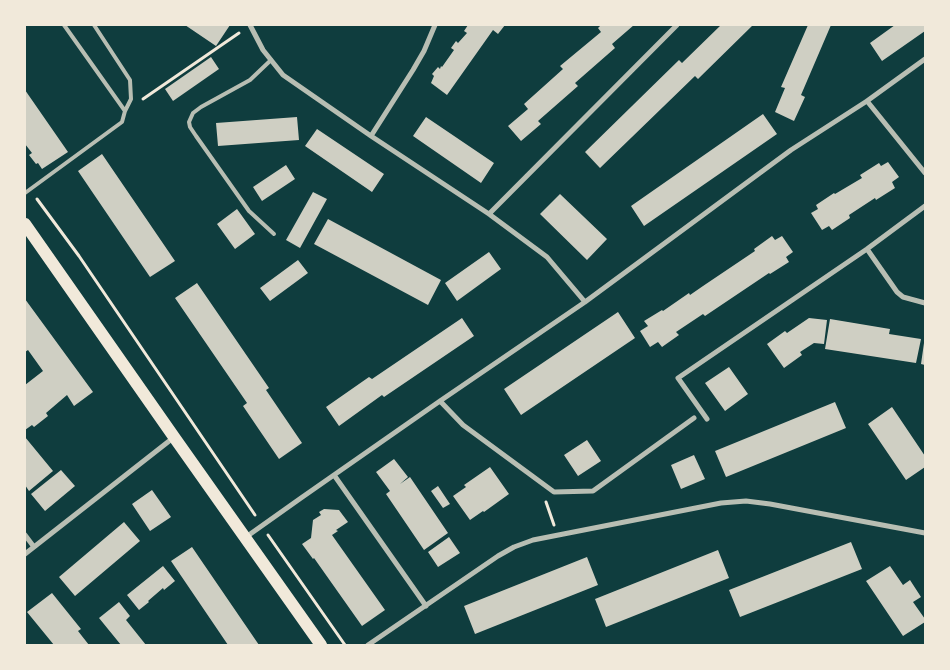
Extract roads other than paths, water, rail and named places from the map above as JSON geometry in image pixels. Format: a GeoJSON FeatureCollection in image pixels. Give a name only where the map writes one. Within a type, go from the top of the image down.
{"type":"FeatureCollection","features":[{"type":"Feature","properties":{"kind":"main road"},"geometry":{"type":"LineString","coordinates":[[25,224],[321,645]]}},
{"type":"Feature","properties":{"kind":"street"},"geometry":{"type":"LineString","coordinates":[[250,25],[263,50],[283,76],[489,214],[547,257],[585,302]]}},
{"type":"Feature","properties":{"kind":"street"},"geometry":{"type":"LineString","coordinates":[[371,136],[424,51],[435,25]]}},
{"type":"Feature","properties":{"kind":"street"},"geometry":{"type":"LineString","coordinates":[[489,214],[677,25]]}},
{"type":"Feature","properties":{"kind":"street"},"geometry":{"type":"LineString","coordinates":[[246,538],[440,401],[585,302],[791,150],[867,101],[925,59]]}},
{"type":"Feature","properties":{"kind":"street"},"geometry":{"type":"LineString","coordinates":[[867,101],[925,173]]}},
{"type":"Feature","properties":{"kind":"street"},"geometry":{"type":"LineString","coordinates":[[707,419],[678,378],[867,249],[925,206]]}},
{"type":"Feature","properties":{"kind":"street"},"geometry":{"type":"LineString","coordinates":[[867,249],[903,298],[925,303]]}},
{"type":"Feature","properties":{"kind":"street"},"geometry":{"type":"LineString","coordinates":[[440,401],[462,425],[554,492],[593,492],[694,418]]}},
{"type":"Feature","properties":{"kind":"street"},"geometry":{"type":"LineString","coordinates":[[25,554],[174,437]]}},
{"type":"Feature","properties":{"kind":"street"},"geometry":{"type":"LineString","coordinates":[[334,475],[426,606]]}},
{"type":"Feature","properties":{"kind":"street"},"geometry":{"type":"LineString","coordinates":[[368,645],[498,556],[533,540],[721,503],[746,501],[925,533]]}},
{"type":"Feature","properties":{"kind":"street"},"geometry":{"type":"LineString","coordinates":[[25,535],[34,546]]}},
{"type":"Feature","properties":{"kind":"lane"},"geometry":{"type":"LineString","coordinates":[[64,25],[125,111]]}},
{"type":"Feature","properties":{"kind":"lane"},"geometry":{"type":"LineString","coordinates":[[25,193],[122,122],[131,99],[130,80],[94,25]]}},
{"type":"Feature","properties":{"kind":"lane"},"geometry":{"type":"LineString","coordinates":[[271,60],[250,80],[193,113],[189,122],[196,136],[249,211],[274,234]]}}]}
